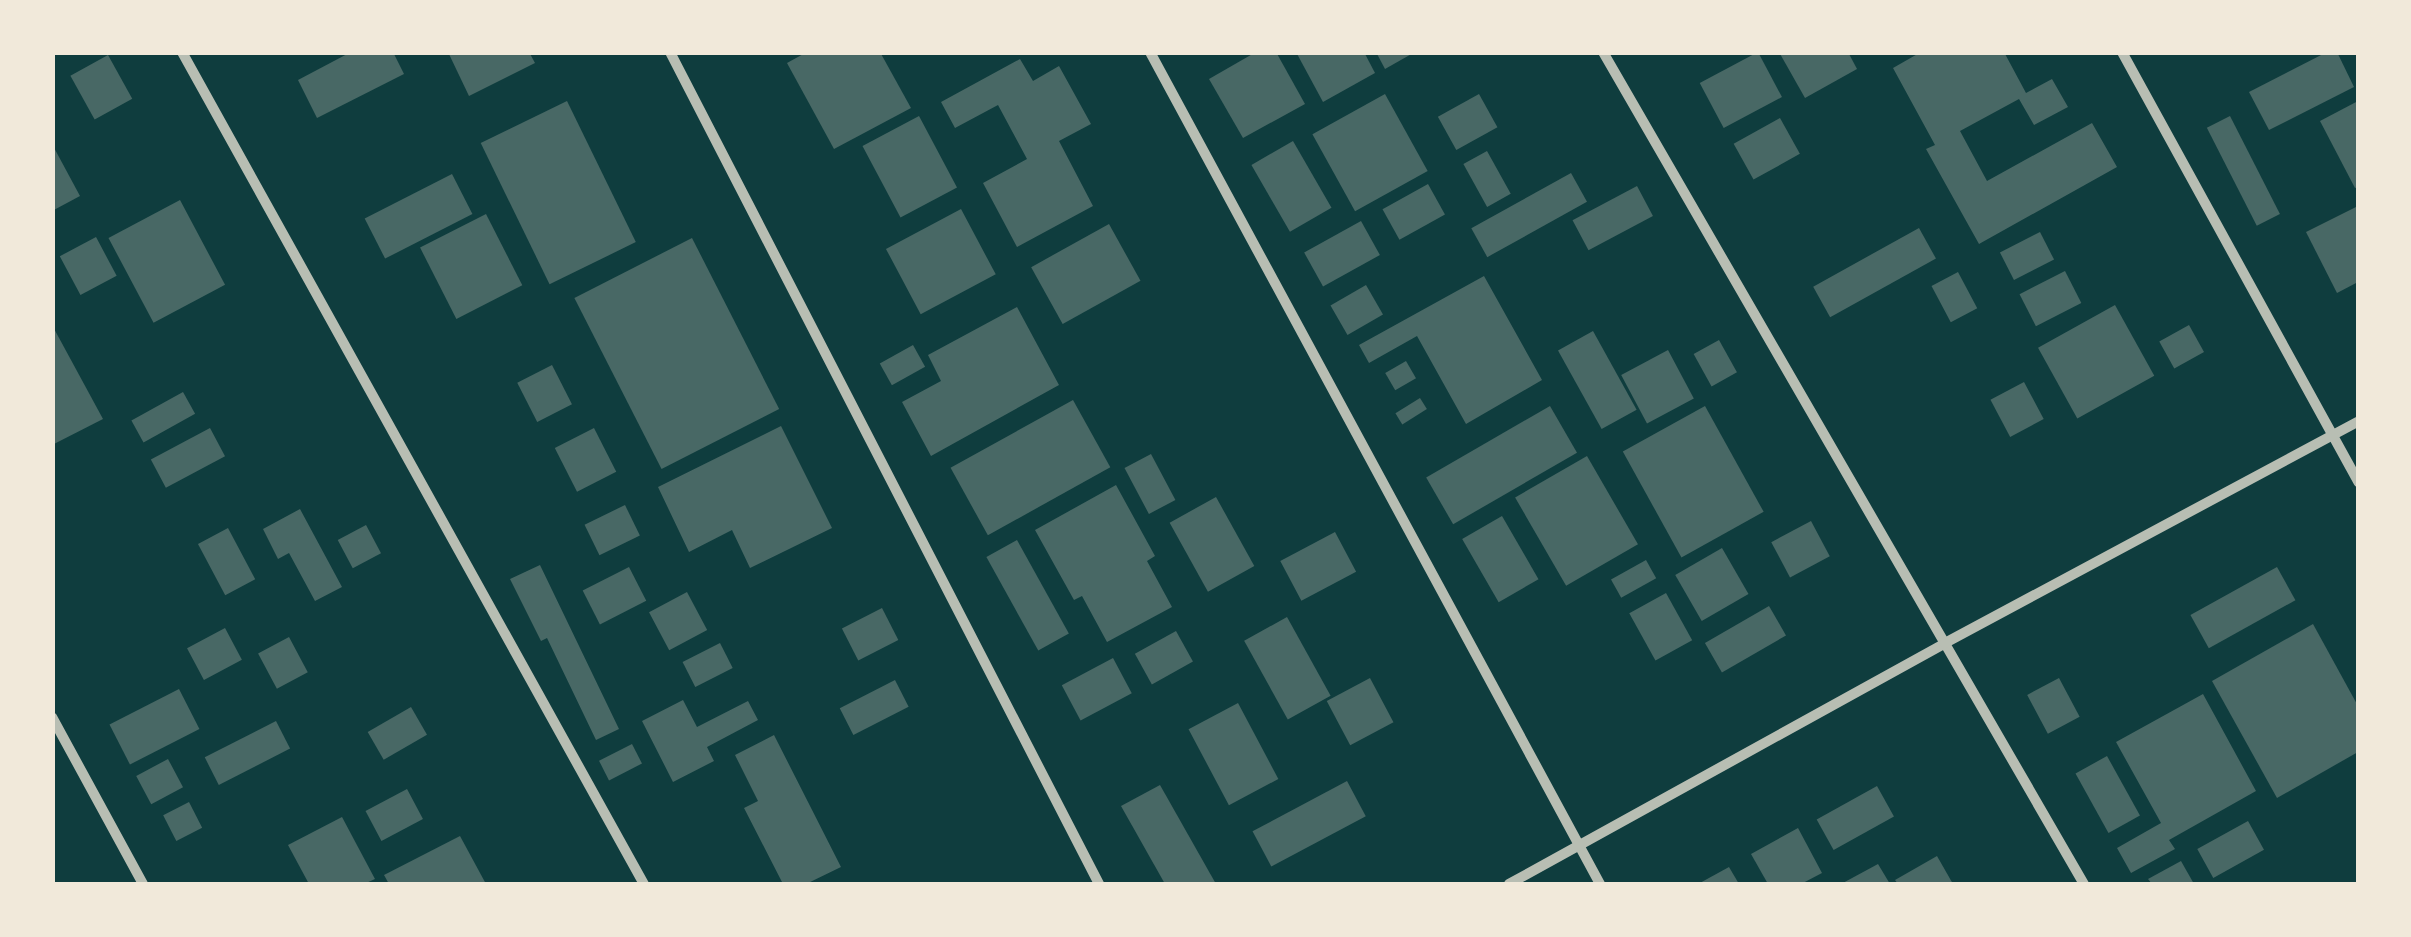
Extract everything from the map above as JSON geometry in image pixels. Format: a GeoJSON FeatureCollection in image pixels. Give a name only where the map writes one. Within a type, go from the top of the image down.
{"type":"FeatureCollection","features":[{"type":"Feature","properties":{"kind":"street"},"geometry":{"type":"LineString","coordinates":[[182,52],[644,884]]}},
{"type":"Feature","properties":{"kind":"street"},"geometry":{"type":"LineString","coordinates":[[670,52],[1100,884]]}},
{"type":"Feature","properties":{"kind":"street"},"geometry":{"type":"LineString","coordinates":[[1150,52],[1600,884]]}},
{"type":"Feature","properties":{"kind":"street"},"geometry":{"type":"LineString","coordinates":[[1603,52],[2084,884]]}},
{"type":"Feature","properties":{"kind":"street"},"geometry":{"type":"LineString","coordinates":[[2122,52],[2358,482]]}},
{"type":"Feature","properties":{"kind":"street"},"geometry":{"type":"LineString","coordinates":[[1508,884],[1581,848],[1946,643],[2358,422]]}},
{"type":"Feature","properties":{"kind":"street"},"geometry":{"type":"LineString","coordinates":[[52,718],[144,884]]}},
{"type":"Feature","properties":{"kind":"building"},"geometry":{"type":"Polygon","coordinates":[[[351,52],[393,52],[404,74],[317,118],[298,80],[351,52]]]}},
{"type":"Feature","properties":{"kind":"building"},"geometry":{"type":"Polygon","coordinates":[[[448,52],[529,52],[535,63],[469,96],[448,52]]]}},
{"type":"Feature","properties":{"kind":"building"},"geometry":{"type":"Polygon","coordinates":[[[807,52],[880,52],[911,108],[834,149],[787,63],[807,52]]]}},
{"type":"Feature","properties":{"kind":"building"},"geometry":{"type":"Polygon","coordinates":[[[1256,52],[1276,52],[1305,104],[1243,138],[1209,79],[1256,52]]]}},
{"type":"Feature","properties":{"kind":"building"},"geometry":{"type":"Polygon","coordinates":[[[1296,52],[1364,52],[1375,73],[1323,102],[1296,52]]]}},
{"type":"Feature","properties":{"kind":"building"},"geometry":{"type":"Polygon","coordinates":[[[1376,52],[1415,52],[1385,69],[1376,52]]]}},
{"type":"Feature","properties":{"kind":"building"},"geometry":{"type":"Polygon","coordinates":[[[1758,52],[1782,97],[1724,128],[1700,83],[1758,52]]]}},
{"type":"Feature","properties":{"kind":"building"},"geometry":{"type":"Polygon","coordinates":[[[1779,52],[1848,52],[1857,69],[1805,98],[1779,52]]]}},
{"type":"Feature","properties":{"kind":"building"},"geometry":{"type":"Polygon","coordinates":[[[1921,52],[2004,52],[2026,93],[2052,79],[2068,107],[2034,125],[2019,99],[1960,131],[1987,181],[2092,123],[2117,167],[1979,244],[1926,149],[1935,145],[1893,68],[1921,52]]]}},
{"type":"Feature","properties":{"kind":"building"},"geometry":{"type":"Polygon","coordinates":[[[2327,52],[2337,52],[2354,87],[2269,130],[2249,92],[2327,52]]]}},
{"type":"Feature","properties":{"kind":"building"},"geometry":{"type":"Polygon","coordinates":[[[108,55],[132,99],[95,120],[70,76],[108,55]]]}},
{"type":"Feature","properties":{"kind":"building"},"geometry":{"type":"Polygon","coordinates":[[[1020,59],[1033,81],[1059,66],[1091,124],[1059,141],[1093,206],[1017,247],[983,183],[1027,159],[998,105],[955,128],[941,102],[1020,59]]]}},
{"type":"Feature","properties":{"kind":"building"},"geometry":{"type":"Polygon","coordinates":[[[1385,94],[1428,171],[1355,211],[1312,134],[1385,94]]]}},
{"type":"Feature","properties":{"kind":"building"},"geometry":{"type":"Polygon","coordinates":[[[1479,94],[1497,127],[1456,150],[1438,117],[1479,94]]]}},
{"type":"Feature","properties":{"kind":"building"},"geometry":{"type":"Polygon","coordinates":[[[567,101],[636,242],[550,284],[481,143],[567,101]]]}},
{"type":"Feature","properties":{"kind":"building"},"geometry":{"type":"Polygon","coordinates":[[[2358,101],[2358,187],[2355,188],[2320,121],[2358,101]]]}},
{"type":"Feature","properties":{"kind":"building"},"geometry":{"type":"Polygon","coordinates":[[[919,116],[957,188],[901,218],[862,146],[919,116]]]}},
{"type":"Feature","properties":{"kind":"building"},"geometry":{"type":"Polygon","coordinates":[[[2230,116],[2280,214],[2257,226],[2207,128],[2230,116]]]}},
{"type":"Feature","properties":{"kind":"building"},"geometry":{"type":"Polygon","coordinates":[[[1780,118],[1800,154],[1754,180],[1734,144],[1780,118]]]}},
{"type":"Feature","properties":{"kind":"building"},"geometry":{"type":"Polygon","coordinates":[[[1293,141],[1332,208],[1290,232],[1251,165],[1293,141]]]}},
{"type":"Feature","properties":{"kind":"building"},"geometry":{"type":"Polygon","coordinates":[[[52,144],[80,196],[52,211],[52,144]]]}},
{"type":"Feature","properties":{"kind":"building"},"geometry":{"type":"Polygon","coordinates":[[[1487,151],[1511,194],[1487,207],[1463,164],[1487,151]]]}},
{"type":"Feature","properties":{"kind":"building"},"geometry":{"type":"Polygon","coordinates":[[[1571,173],[1587,202],[1487,257],[1471,228],[1571,173]]]}},
{"type":"Feature","properties":{"kind":"building"},"geometry":{"type":"Polygon","coordinates":[[[452,174],[472,214],[385,259],[365,218],[452,174]]]}},
{"type":"Feature","properties":{"kind":"building"},"geometry":{"type":"Polygon","coordinates":[[[1428,184],[1445,215],[1399,240],[1383,209],[1428,184]]]}},
{"type":"Feature","properties":{"kind":"building"},"geometry":{"type":"Polygon","coordinates":[[[1637,186],[1653,216],[1589,250],[1573,220],[1637,186]]]}},
{"type":"Feature","properties":{"kind":"building"},"geometry":{"type":"Polygon","coordinates":[[[180,200],[225,285],[154,323],[108,238],[180,200]]]}},
{"type":"Feature","properties":{"kind":"building"},"geometry":{"type":"Polygon","coordinates":[[[2358,206],[2358,282],[2337,293],[2306,232],[2358,206]]]}},
{"type":"Feature","properties":{"kind":"building"},"geometry":{"type":"Polygon","coordinates":[[[961,209],[996,274],[921,314],[886,249],[961,209]]]}},
{"type":"Feature","properties":{"kind":"building"},"geometry":{"type":"Polygon","coordinates":[[[486,214],[522,285],[456,319],[420,248],[486,214]]]}},
{"type":"Feature","properties":{"kind":"building"},"geometry":{"type":"Polygon","coordinates":[[[1361,221],[1380,255],[1323,287],[1304,253],[1361,221]]]}},
{"type":"Feature","properties":{"kind":"building"},"geometry":{"type":"Polygon","coordinates":[[[1109,224],[1141,281],[1063,324],[1031,267],[1109,224]]]}},
{"type":"Feature","properties":{"kind":"building"},"geometry":{"type":"Polygon","coordinates":[[[1919,228],[1936,259],[1830,317],[1813,287],[1919,228]]]}},
{"type":"Feature","properties":{"kind":"building"},"geometry":{"type":"Polygon","coordinates":[[[2040,232],[2054,260],[2014,280],[2000,252],[2040,232]]]}},
{"type":"Feature","properties":{"kind":"building"},"geometry":{"type":"Polygon","coordinates":[[[96,237],[117,276],[80,295],[60,256],[96,237]]]}},
{"type":"Feature","properties":{"kind":"building"},"geometry":{"type":"Polygon","coordinates":[[[692,238],[779,409],[662,469],[574,298],[692,238]]]}},
{"type":"Feature","properties":{"kind":"building"},"geometry":{"type":"Polygon","coordinates":[[[2065,271],[2081,303],[2036,326],[2020,294],[2065,271]]]}},
{"type":"Feature","properties":{"kind":"building"},"geometry":{"type":"Polygon","coordinates":[[[1958,272],[1977,308],[1951,322],[1932,286],[1958,272]]]}},
{"type":"Feature","properties":{"kind":"building"},"geometry":{"type":"Polygon","coordinates":[[[1484,276],[1542,380],[1466,424],[1417,336],[1369,363],[1359,345],[1484,276]]]}},
{"type":"Feature","properties":{"kind":"building"},"geometry":{"type":"Polygon","coordinates":[[[1366,285],[1383,314],[1347,335],[1330,306],[1366,285]]]}},
{"type":"Feature","properties":{"kind":"building"},"geometry":{"type":"Polygon","coordinates":[[[2115,305],[2154,376],[2077,419],[2038,348],[2115,305]]]}},
{"type":"Feature","properties":{"kind":"building"},"geometry":{"type":"Polygon","coordinates":[[[1017,307],[1059,385],[931,456],[902,402],[941,381],[928,355],[1017,307]]]}},
{"type":"Feature","properties":{"kind":"building"},"geometry":{"type":"Polygon","coordinates":[[[52,325],[103,419],[52,445],[52,325]]]}},
{"type":"Feature","properties":{"kind":"building"},"geometry":{"type":"Polygon","coordinates":[[[2189,325],[2204,352],[2174,369],[2159,341],[2189,325]]]}},
{"type":"Feature","properties":{"kind":"building"},"geometry":{"type":"Polygon","coordinates":[[[1593,331],[1637,410],[1602,429],[1558,350],[1593,331]]]}},
{"type":"Feature","properties":{"kind":"building"},"geometry":{"type":"Polygon","coordinates":[[[1719,340],[1737,372],[1712,386],[1694,354],[1719,340]]]}},
{"type":"Feature","properties":{"kind":"building"},"geometry":{"type":"Polygon","coordinates":[[[913,345],[925,367],[892,385],[880,363],[913,345]]]}},
{"type":"Feature","properties":{"kind":"building"},"geometry":{"type":"Polygon","coordinates":[[[1668,350],[1694,399],[1647,423],[1621,375],[1668,350]]]}},
{"type":"Feature","properties":{"kind":"building"},"geometry":{"type":"Polygon","coordinates":[[[1406,361],[1416,378],[1395,390],[1385,373],[1406,361]]]}},
{"type":"Feature","properties":{"kind":"building"},"geometry":{"type":"Polygon","coordinates":[[[552,365],[572,404],[537,422],[517,383],[552,365]]]}},
{"type":"Feature","properties":{"kind":"building"},"geometry":{"type":"Polygon","coordinates":[[[2024,382],[2044,419],[2010,437],[1990,400],[2024,382]]]}},
{"type":"Feature","properties":{"kind":"building"},"geometry":{"type":"Polygon","coordinates":[[[183,392],[195,414],[144,442],[131,421],[183,392]]]}},
{"type":"Feature","properties":{"kind":"building"},"geometry":{"type":"Polygon","coordinates":[[[1420,398],[1427,409],[1402,424],[1395,413],[1420,398]]]}},
{"type":"Feature","properties":{"kind":"building"},"geometry":{"type":"Polygon","coordinates":[[[1073,400],[1110,467],[988,535],[951,468],[1073,400]]]}},
{"type":"Feature","properties":{"kind":"building"},"geometry":{"type":"Polygon","coordinates":[[[1550,406],[1577,453],[1453,524],[1426,478],[1550,406]]]}},
{"type":"Feature","properties":{"kind":"building"},"geometry":{"type":"Polygon","coordinates":[[[1705,406],[1764,512],[1681,557],[1623,452],[1705,406]]]}},
{"type":"Feature","properties":{"kind":"building"},"geometry":{"type":"Polygon","coordinates":[[[781,426],[832,528],[750,568],[732,530],[689,552],[658,487],[781,426]]]}},
{"type":"Feature","properties":{"kind":"building"},"geometry":{"type":"Polygon","coordinates":[[[210,428],[225,456],[166,488],[151,459],[210,428]]]}},
{"type":"Feature","properties":{"kind":"building"},"geometry":{"type":"Polygon","coordinates":[[[594,428],[616,472],[577,492],[555,448],[594,428]]]}},
{"type":"Feature","properties":{"kind":"building"},"geometry":{"type":"Polygon","coordinates":[[[1151,454],[1175,500],[1149,514],[1125,468],[1151,454]]]}},
{"type":"Feature","properties":{"kind":"building"},"geometry":{"type":"Polygon","coordinates":[[[1587,456],[1638,544],[1566,586],[1515,498],[1587,456]]]}},
{"type":"Feature","properties":{"kind":"building"},"geometry":{"type":"Polygon","coordinates":[[[1116,485],[1155,556],[1147,561],[1172,607],[1107,642],[1082,596],[1074,600],[1035,530],[1116,485]]]}},
{"type":"Feature","properties":{"kind":"building"},"geometry":{"type":"Polygon","coordinates":[[[1216,497],[1254,566],[1208,592],[1170,523],[1216,497]]]}},
{"type":"Feature","properties":{"kind":"building"},"geometry":{"type":"Polygon","coordinates":[[[625,505],[640,536],[599,555],[585,525],[625,505]]]}},
{"type":"Feature","properties":{"kind":"building"},"geometry":{"type":"Polygon","coordinates":[[[300,509],[342,587],[315,601],[289,553],[278,559],[263,529],[300,509]]]}},
{"type":"Feature","properties":{"kind":"building"},"geometry":{"type":"Polygon","coordinates":[[[1502,516],[1538,579],[1499,602],[1462,539],[1502,516]]]}},
{"type":"Feature","properties":{"kind":"building"},"geometry":{"type":"Polygon","coordinates":[[[1811,521],[1830,556],[1790,577],[1771,542],[1811,521]]]}},
{"type":"Feature","properties":{"kind":"building"},"geometry":{"type":"Polygon","coordinates":[[[366,525],[381,553],[353,568],[338,540],[366,525]]]}},
{"type":"Feature","properties":{"kind":"building"},"geometry":{"type":"Polygon","coordinates":[[[228,528],[255,579],[225,595],[198,544],[228,528]]]}},
{"type":"Feature","properties":{"kind":"building"},"geometry":{"type":"Polygon","coordinates":[[[1335,532],[1356,572],[1301,601],[1280,561],[1335,532]]]}},
{"type":"Feature","properties":{"kind":"building"},"geometry":{"type":"Polygon","coordinates":[[[1017,540],[1069,634],[1038,651],[986,557],[1017,540]]]}},
{"type":"Feature","properties":{"kind":"building"},"geometry":{"type":"Polygon","coordinates":[[[1722,548],[1748,594],[1702,621],[1675,575],[1722,548]]]}},
{"type":"Feature","properties":{"kind":"building"},"geometry":{"type":"Polygon","coordinates":[[[1646,560],[1656,578],[1621,598],[1611,579],[1646,560]]]}},
{"type":"Feature","properties":{"kind":"building"},"geometry":{"type":"Polygon","coordinates":[[[540,565],[619,729],[596,740],[547,638],[541,641],[510,579],[540,565]]]}},
{"type":"Feature","properties":{"kind":"building"},"geometry":{"type":"Polygon","coordinates":[[[629,567],[646,601],[600,624],[583,591],[629,567]]]}},
{"type":"Feature","properties":{"kind":"building"},"geometry":{"type":"Polygon","coordinates":[[[2277,567],[2295,600],[2209,648],[2190,615],[2277,567]]]}},
{"type":"Feature","properties":{"kind":"building"},"geometry":{"type":"Polygon","coordinates":[[[687,592],[707,630],[669,650],[649,612],[687,592]]]}},
{"type":"Feature","properties":{"kind":"building"},"geometry":{"type":"Polygon","coordinates":[[[1666,593],[1692,640],[1655,661],[1629,613],[1666,593]]]}},
{"type":"Feature","properties":{"kind":"building"},"geometry":{"type":"Polygon","coordinates":[[[1769,606],[1786,635],[1722,672],[1705,643],[1769,606]]]}},
{"type":"Feature","properties":{"kind":"building"},"geometry":{"type":"Polygon","coordinates":[[[882,608],[898,640],[858,661],[842,628],[882,608]]]}},
{"type":"Feature","properties":{"kind":"building"},"geometry":{"type":"Polygon","coordinates":[[[1287,617],[1331,696],[1288,719],[1244,641],[1287,617]]]}},
{"type":"Feature","properties":{"kind":"building"},"geometry":{"type":"Polygon","coordinates":[[[2313,624],[2358,706],[2358,752],[2277,798],[2212,681],[2313,624]]]}},
{"type":"Feature","properties":{"kind":"building"},"geometry":{"type":"Polygon","coordinates":[[[225,628],[242,660],[204,680],[187,648],[225,628]]]}},
{"type":"Feature","properties":{"kind":"building"},"geometry":{"type":"Polygon","coordinates":[[[1176,631],[1193,662],[1152,684],[1135,654],[1176,631]]]}},
{"type":"Feature","properties":{"kind":"building"},"geometry":{"type":"Polygon","coordinates":[[[289,637],[308,672],[277,689],[258,653],[289,637]]]}},
{"type":"Feature","properties":{"kind":"building"},"geometry":{"type":"Polygon","coordinates":[[[720,643],[733,668],[695,687],[683,662],[720,643]]]}},
{"type":"Feature","properties":{"kind":"building"},"geometry":{"type":"Polygon","coordinates":[[[1113,658],[1132,693],[1081,721],[1062,685],[1113,658]]]}},
{"type":"Feature","properties":{"kind":"building"},"geometry":{"type":"Polygon","coordinates":[[[1370,678],[1393,722],[1350,745],[1327,701],[1370,678]]]}},
{"type":"Feature","properties":{"kind":"building"},"geometry":{"type":"Polygon","coordinates":[[[2059,678],[2080,717],[2048,734],[2027,695],[2059,678]]]}},
{"type":"Feature","properties":{"kind":"building"},"geometry":{"type":"Polygon","coordinates":[[[895,680],[909,707],[853,735],[840,708],[895,680]]]}},
{"type":"Feature","properties":{"kind":"building"},"geometry":{"type":"Polygon","coordinates":[[[179,689],[199,729],[130,765],[110,724],[179,689]]]}},
{"type":"Feature","properties":{"kind":"building"},"geometry":{"type":"Polygon","coordinates":[[[2203,694],[2256,791],[2169,840],[2175,849],[2131,873],[2117,848],[2161,823],[2116,742],[2203,694]]]}},
{"type":"Feature","properties":{"kind":"building"},"geometry":{"type":"Polygon","coordinates":[[[683,700],[697,727],[748,701],[758,720],[707,747],[714,761],[673,782],[642,721],[683,700]]]}},
{"type":"Feature","properties":{"kind":"building"},"geometry":{"type":"Polygon","coordinates":[[[1238,703],[1278,779],[1229,805],[1189,729],[1238,703]]]}},
{"type":"Feature","properties":{"kind":"building"},"geometry":{"type":"Polygon","coordinates":[[[411,707],[427,735],[384,760],[368,732],[411,707]]]}},
{"type":"Feature","properties":{"kind":"building"},"geometry":{"type":"Polygon","coordinates":[[[276,721],[290,749],[219,785],[205,757],[276,721]]]}},
{"type":"Feature","properties":{"kind":"building"},"geometry":{"type":"Polygon","coordinates":[[[774,735],[841,867],[806,884],[783,884],[744,808],[758,801],[735,755],[774,735]]]}},
{"type":"Feature","properties":{"kind":"building"},"geometry":{"type":"Polygon","coordinates":[[[632,744],[642,764],[609,780],[599,761],[632,744]]]}},
{"type":"Feature","properties":{"kind":"building"},"geometry":{"type":"Polygon","coordinates":[[[2107,756],[2140,815],[2108,833],[2076,773],[2107,756]]]}},
{"type":"Feature","properties":{"kind":"building"},"geometry":{"type":"Polygon","coordinates":[[[168,759],[183,787],[151,804],[136,776],[168,759]]]}},
{"type":"Feature","properties":{"kind":"building"},"geometry":{"type":"Polygon","coordinates":[[[1347,781],[1366,816],[1271,867],[1253,831],[1347,781]]]}},
{"type":"Feature","properties":{"kind":"building"},"geometry":{"type":"Polygon","coordinates":[[[1160,785],[1216,884],[1165,884],[1121,806],[1160,785]]]}},
{"type":"Feature","properties":{"kind":"building"},"geometry":{"type":"Polygon","coordinates":[[[1877,786],[1894,817],[1834,850],[1817,819],[1877,786]]]}},
{"type":"Feature","properties":{"kind":"building"},"geometry":{"type":"Polygon","coordinates":[[[407,789],[423,819],[381,841],[366,811],[407,789]]]}},
{"type":"Feature","properties":{"kind":"building"},"geometry":{"type":"Polygon","coordinates":[[[189,802],[202,828],[176,841],[163,815],[189,802]]]}},
{"type":"Feature","properties":{"kind":"building"},"geometry":{"type":"Polygon","coordinates":[[[342,817],[375,879],[364,884],[309,884],[288,845],[342,817]]]}},
{"type":"Feature","properties":{"kind":"building"},"geometry":{"type":"Polygon","coordinates":[[[2248,821],[2264,850],[2213,878],[2197,849],[2248,821]]]}},
{"type":"Feature","properties":{"kind":"building"},"geometry":{"type":"Polygon","coordinates":[[[1798,828],[1822,873],[1801,884],[1768,884],[1751,854],[1798,828]]]}},
{"type":"Feature","properties":{"kind":"building"},"geometry":{"type":"Polygon","coordinates":[[[460,836],[486,884],[389,884],[384,875],[460,836]]]}},
{"type":"Feature","properties":{"kind":"building"},"geometry":{"type":"Polygon","coordinates":[[[1937,856],[1953,884],[1898,884],[1895,880],[1937,856]]]}},
{"type":"Feature","properties":{"kind":"building"},"geometry":{"type":"Polygon","coordinates":[[[2181,861],[2194,884],[2152,884],[2148,879],[2181,861]]]}},
{"type":"Feature","properties":{"kind":"building"},"geometry":{"type":"Polygon","coordinates":[[[1878,864],[1890,884],[1841,884],[1878,864]]]}},
{"type":"Feature","properties":{"kind":"building"},"geometry":{"type":"Polygon","coordinates":[[[1729,867],[1739,884],[1698,884],[1729,867]]]}}]}
